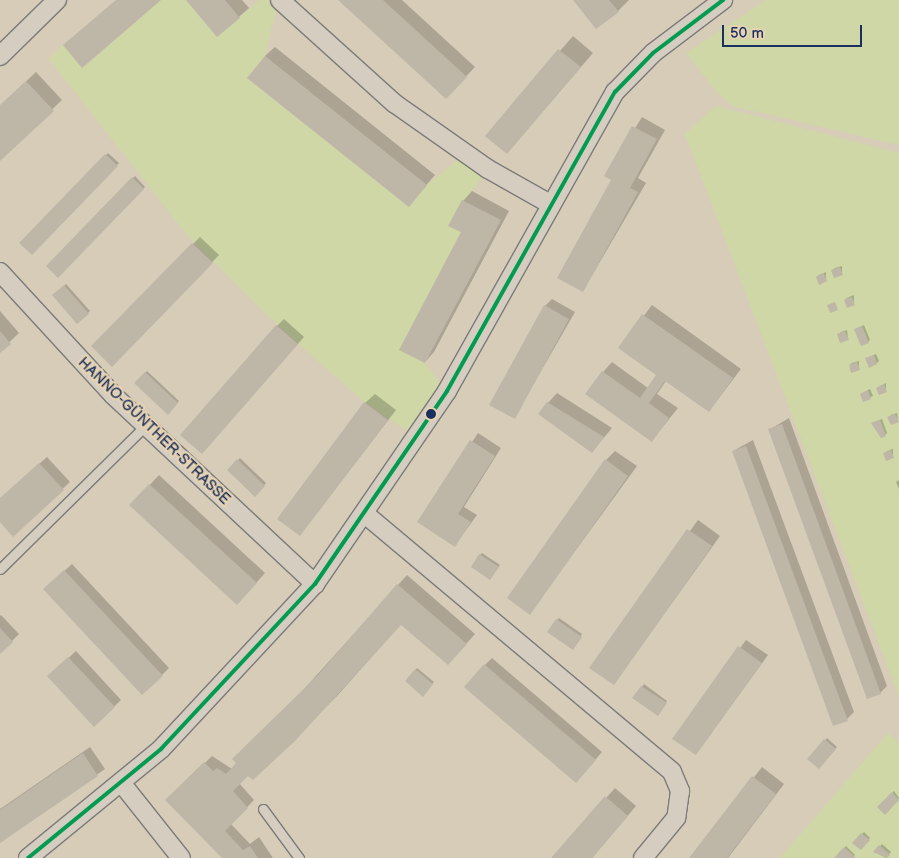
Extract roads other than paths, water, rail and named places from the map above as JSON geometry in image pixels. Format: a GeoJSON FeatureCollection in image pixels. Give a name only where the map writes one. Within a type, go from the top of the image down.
{"type":"FeatureCollection","features":[{"type":"Feature","properties":{"kind":"street"},"geometry":{"type":"LineString","coordinates":[[0,56],[57,0]]}},
{"type":"Feature","properties":{"kind":"street"},"geometry":{"type":"LineString","coordinates":[[280,0],[394,103],[488,168],[550,204]]}},
{"type":"Feature","properties":{"kind":"street"},"geometry":{"type":"LineString","coordinates":[[28,858],[123,785],[315,584],[366,514],[466,360],[550,204],[615,92],[653,53],[723,0]]}},
{"type":"Feature","properties":{"kind":"street","name":"HANNO-GÜNTHER-STRASSE"},"geometry":{"type":"LineString","coordinates":[[0,272],[146,425],[315,584]]}},
{"type":"Feature","properties":{"kind":"street"},"geometry":{"type":"LineString","coordinates":[[366,514],[672,772],[680,791],[676,818],[643,858]]}},
{"type":"Feature","properties":{"kind":"street"},"geometry":{"type":"LineString","coordinates":[[123,785],[181,858]]}},
{"type":"Feature","properties":{"kind":"lane"},"geometry":{"type":"LineString","coordinates":[[0,569],[146,425]]}},
{"type":"Feature","properties":{"kind":"lane"},"geometry":{"type":"LineString","coordinates":[[263,810],[299,858]]}}]}
